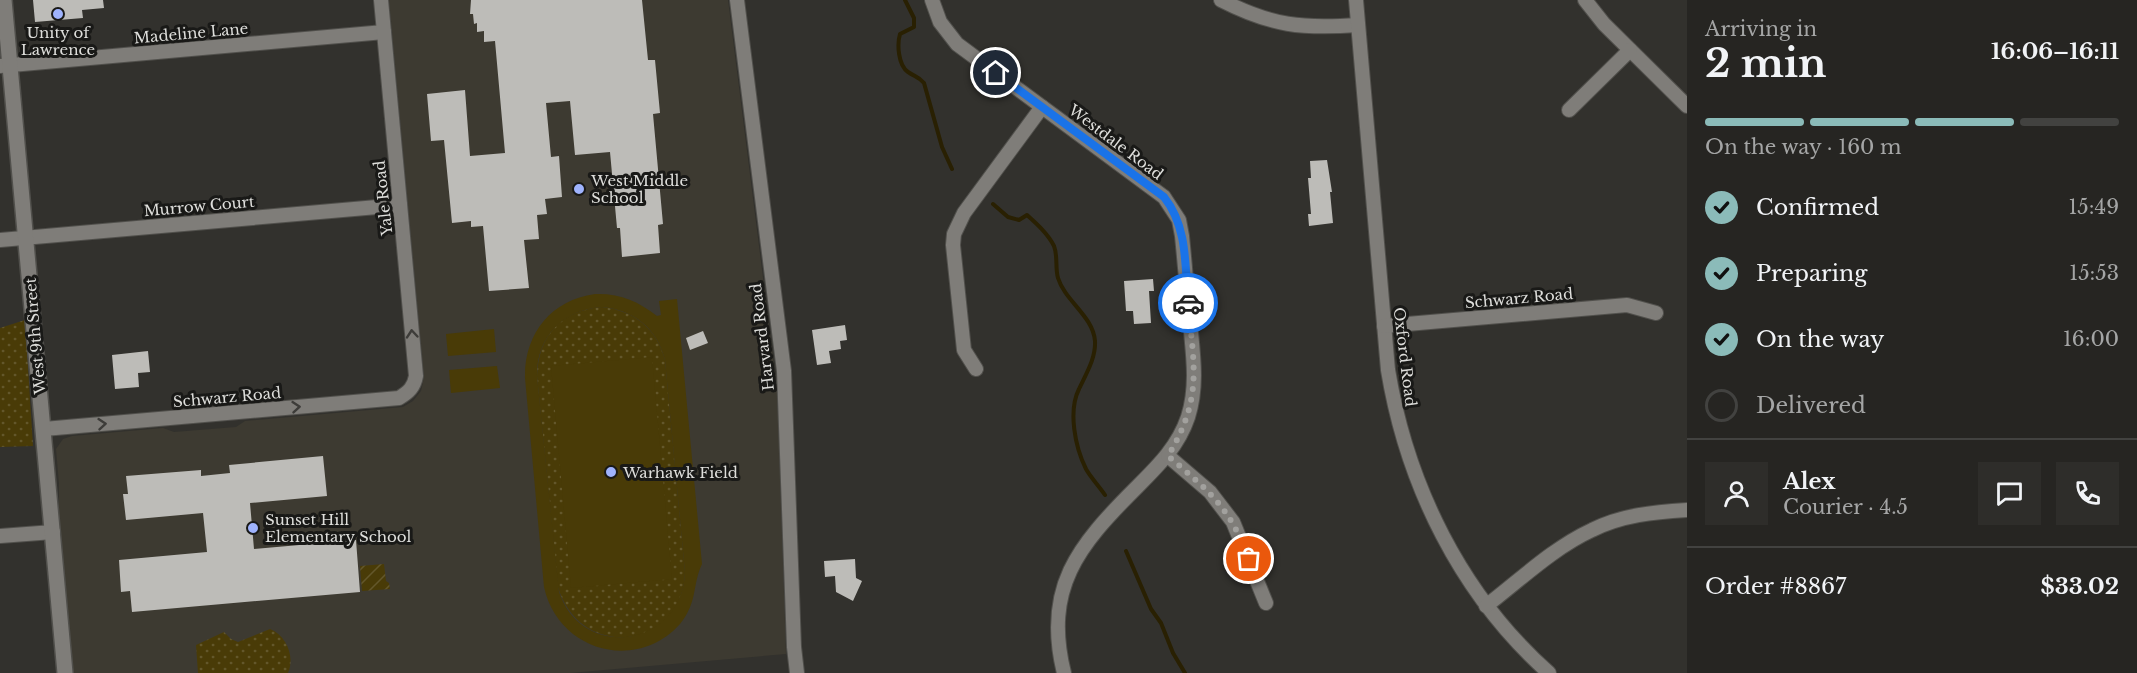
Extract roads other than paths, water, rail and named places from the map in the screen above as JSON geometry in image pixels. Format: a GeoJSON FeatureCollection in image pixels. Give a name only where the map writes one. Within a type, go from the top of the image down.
{"type":"FeatureCollection","features":[{"type":"Feature","properties":{"kind":"street","name":"West 9th Street"},"geometry":{"type":"LineString","coordinates":[[4,0],[5,66],[26,238],[65,673]]}},
{"type":"Feature","properties":{"kind":"street","name":"Yale Road"},"geometry":{"type":"LineString","coordinates":[[381,0],[416,376],[415,384],[410,390]]}},
{"type":"Feature","properties":{"kind":"street","name":"Harvard Road"},"geometry":{"type":"LineString","coordinates":[[737,0],[784,371],[796,673]]}},
{"type":"Feature","properties":{"kind":"street","name":"Westdale Road"},"geometry":{"type":"LineString","coordinates":[[932,0],[940,22],[957,44],[1164,197],[1179,220],[1195,383],[1188,417],[1168,456],[1099,526],[1074,561],[1060,606],[1058,643],[1064,673]]}},
{"type":"Feature","properties":{"kind":"street"},"geometry":{"type":"LineString","coordinates":[[1221,0],[1251,15],[1292,26],[1358,25]]}},
{"type":"Feature","properties":{"kind":"street","name":"Oxford Road"},"geometry":{"type":"LineString","coordinates":[[1356,0],[1384,326],[1395,409],[1427,504],[1449,549],[1486,606],[1518,643],[1549,673]]}},
{"type":"Feature","properties":{"kind":"street"},"geometry":{"type":"LineString","coordinates":[[1585,0],[1604,24],[1687,106]]}},
{"type":"Feature","properties":{"kind":"street","name":"Madeline Lane"},"geometry":{"type":"LineString","coordinates":[[5,66],[384,33]]}},
{"type":"Feature","properties":{"kind":"street"},"geometry":{"type":"LineString","coordinates":[[1569,110],[1630,50]]}},
{"type":"Feature","properties":{"kind":"street"},"geometry":{"type":"LineString","coordinates":[[976,369],[964,350],[953,245],[954,234],[963,213],[1042,107]]}},
{"type":"Feature","properties":{"kind":"street","name":"Murrow Court"},"geometry":{"type":"LineString","coordinates":[[0,240],[400,205]]}},
{"type":"Feature","properties":{"kind":"street","name":"Schwarz Road"},"geometry":{"type":"LineString","coordinates":[[1384,326],[1627,305],[1656,313]]}},
{"type":"Feature","properties":{"kind":"street","name":"Schwarz Road"},"geometry":{"type":"LineString","coordinates":[[44,429],[399,398],[410,390]]}},
{"type":"Feature","properties":{"kind":"street"},"geometry":{"type":"LineString","coordinates":[[1168,456],[1210,492],[1233,522],[1266,603]]}},
{"type":"Feature","properties":{"kind":"street"},"geometry":{"type":"LineString","coordinates":[[1486,606],[1558,551],[1593,529],[1643,513],[1687,510]]}},
{"type":"Feature","properties":{"kind":"street"},"geometry":{"type":"LineString","coordinates":[[0,536],[53,532]]}},
{"type":"Feature","properties":{"kind":"waterway"},"geometry":{"type":"LineString","coordinates":[[905,0],[914,18],[914,27],[900,34],[900,60],[908,72],[924,83],[942,147],[952,169]]}},
{"type":"Feature","properties":{"kind":"waterway"},"geometry":{"type":"LineString","coordinates":[[993,204],[1008,217],[1019,220],[1027,215],[1049,237],[1055,250],[1058,278],[1066,294],[1084,316],[1093,332],[1094,354],[1076,398],[1073,418],[1076,440],[1086,469],[1105,495]]}},
{"type":"Feature","properties":{"kind":"waterway"},"geometry":{"type":"LineString","coordinates":[[1126,551],[1151,609],[1161,623],[1173,653],[1185,673]]}},
{"type":"Feature","properties":{"kind":"place","name":"Unity of Lawrence"},"geometry":{"type":"Point","coordinates":[58,14]}},
{"type":"Feature","properties":{"kind":"place","name":"West Middle School"},"geometry":{"type":"Point","coordinates":[579,189]}},
{"type":"Feature","properties":{"kind":"place","name":"Warhawk Field"},"geometry":{"type":"Point","coordinates":[611,472]}},
{"type":"Feature","properties":{"kind":"place","name":"Sunset Hill Elementary School"},"geometry":{"type":"Point","coordinates":[253,528]}}]}
